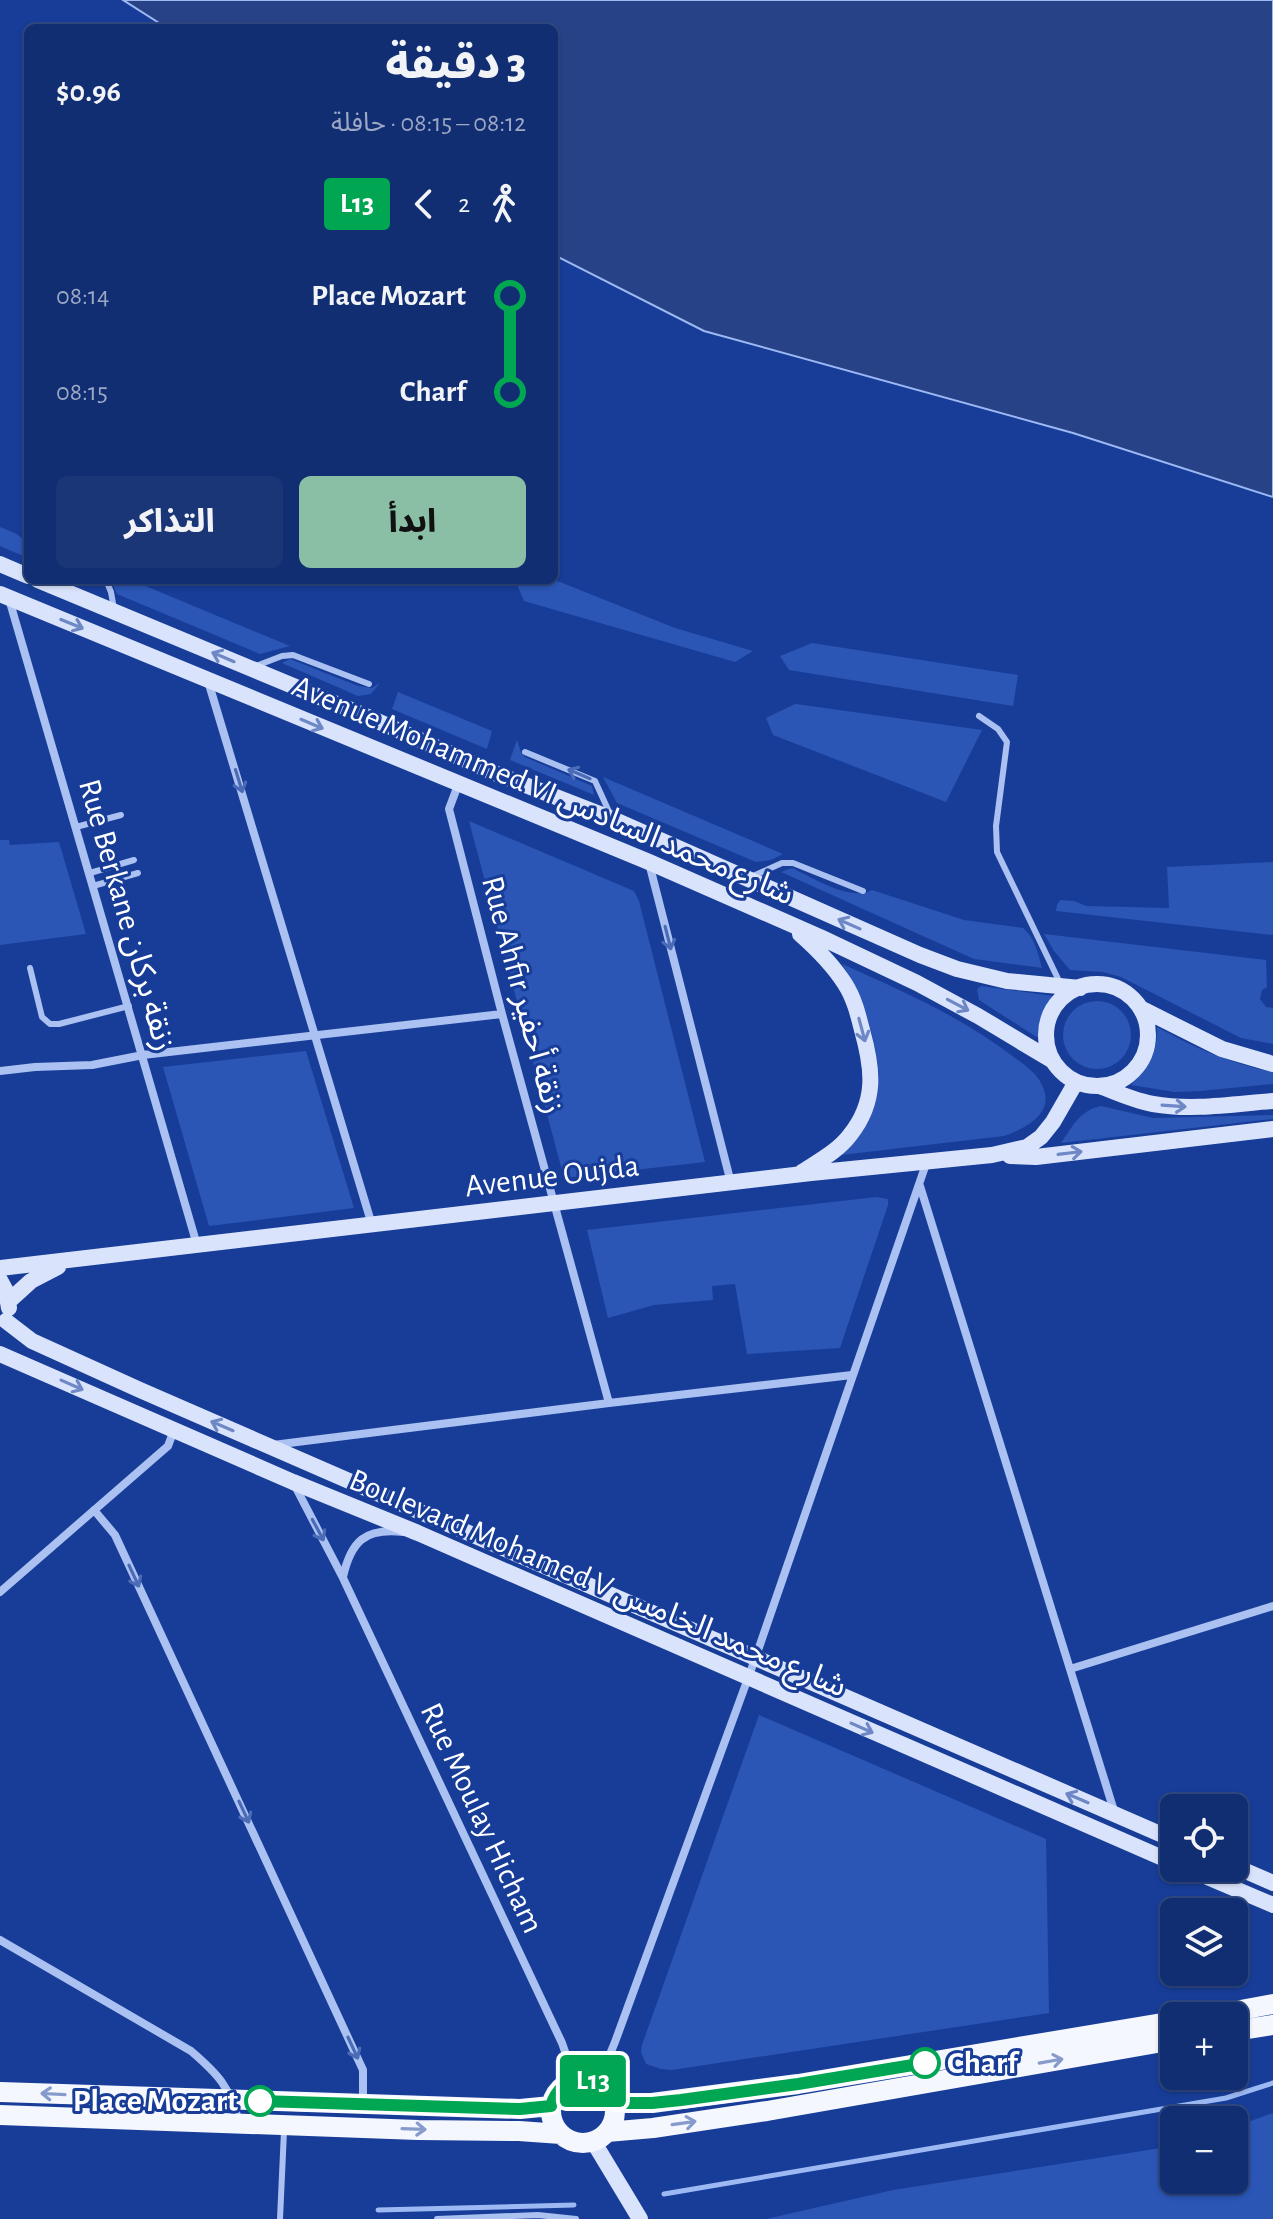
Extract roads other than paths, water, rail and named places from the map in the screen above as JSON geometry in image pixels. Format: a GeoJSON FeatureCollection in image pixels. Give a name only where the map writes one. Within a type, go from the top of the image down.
{"type":"FeatureCollection","features":[{"type":"Feature","properties":{"kind":"main road"},"geometry":{"type":"LineString","coordinates":[[0,564],[24,574]]}},
{"type":"Feature","properties":{"kind":"main road","name":"Avenue Mohammed VI شارع محمد السادس"},"geometry":{"type":"LineString","coordinates":[[48,584],[492,772],[612,819],[957,969],[1007,981],[1080,988]]}},
{"type":"Feature","properties":{"kind":"main road","name":"Avenue Mohammed VI شارع محمد السادس"},"geometry":{"type":"LineString","coordinates":[[4,596],[649,862],[787,923],[917,983],[1053,1061]]}},
{"type":"Feature","properties":{"kind":"main road"},"geometry":{"type":"LineString","coordinates":[[787,923],[812,945],[846,985],[855,1004],[872,1075],[867,1105],[850,1135],[831,1153],[798,1175]]}},
{"type":"Feature","properties":{"kind":"main road"},"geometry":{"type":"LineString","coordinates":[[1100,1086],[1117,1082],[1132,1073],[1142,1059],[1147,1042],[1147,1024],[1132,998],[1110,986],[1097,985],[1080,988],[1060,1000],[1046,1029],[1047,1045],[1053,1061],[1076,1082],[1100,1086],[1154,1105],[1184,1107],[1273,1101]]}},
{"type":"Feature","properties":{"kind":"main road"},"geometry":{"type":"LineString","coordinates":[[1140,1008],[1222,1049],[1273,1064]]}},
{"type":"Feature","properties":{"kind":"main road","name":"Avenue Oujda"},"geometry":{"type":"LineString","coordinates":[[0,1268],[992,1155],[1027,1147],[1041,1137],[1076,1082]]}},
{"type":"Feature","properties":{"kind":"main road"},"geometry":{"type":"LineString","coordinates":[[992,1155],[1036,1157],[1273,1129]]}},
{"type":"Feature","properties":{"kind":"main road"},"geometry":{"type":"LineString","coordinates":[[3,1326],[9,1301],[39,1275],[74,1260]]}},
{"type":"Feature","properties":{"kind":"main road"},"geometry":{"type":"LineString","coordinates":[[0,1280],[9,1301]]}},
{"type":"Feature","properties":{"kind":"main road","name":"Boulevard Mohamed V شارع محمد الخامس"},"geometry":{"type":"LineString","coordinates":[[3,1326],[268,1446],[1160,1834]]}},
{"type":"Feature","properties":{"kind":"main road","name":"Boulevard Mohamed V شارع محمد الخامس"},"geometry":{"type":"LineString","coordinates":[[0,1354],[1160,1857]]}},
{"type":"Feature","properties":{"kind":"main road"},"geometry":{"type":"LineString","coordinates":[[1248,1872],[1273,1883]]}},
{"type":"Feature","properties":{"kind":"main road"},"geometry":{"type":"LineString","coordinates":[[1219,1882],[1273,1905]]}},
{"type":"Feature","properties":{"kind":"main road"},"geometry":{"type":"LineString","coordinates":[[1248,2009],[1273,2004]]}},
{"type":"Feature","properties":{"kind":"main road"},"geometry":{"type":"LineString","coordinates":[[614,2103],[652,2103],[798,2084],[1160,2023]]}},
{"type":"Feature","properties":{"kind":"main road"},"geometry":{"type":"LineString","coordinates":[[1248,2029],[1273,2025]]}},
{"type":"Feature","properties":{"kind":"main road"},"geometry":{"type":"LineString","coordinates":[[600,2137],[612,2123],[615,2114],[610,2095],[598,2083],[584,2079],[560,2088],[551,2106],[551,2117],[561,2134],[576,2143],[1160,2042]]}},
{"type":"Feature","properties":{"kind":"main road"},"geometry":{"type":"LineString","coordinates":[[0,2092],[520,2109],[551,2106]]}},
{"type":"Feature","properties":{"kind":"main road"},"geometry":{"type":"LineString","coordinates":[[0,2115],[561,2134]]}},
{"type":"Feature","properties":{"kind":"main road"},"geometry":{"type":"LineString","coordinates":[[600,2137],[634,2217]]}},
{"type":"Feature","properties":{"kind":"street","name":"Rue Berkane زنقة بركان"},"geometry":{"type":"LineString","coordinates":[[4,596],[90,873],[197,1245]]}},
{"type":"Feature","properties":{"kind":"street"},"geometry":{"type":"LineString","coordinates":[[208,680],[372,1225]]}},
{"type":"Feature","properties":{"kind":"street","name":"Rue Ahfir زنقة أحفير"},"geometry":{"type":"LineString","coordinates":[[458,785],[449,809],[609,1403]]}},
{"type":"Feature","properties":{"kind":"street"},"geometry":{"type":"LineString","coordinates":[[649,862],[731,1183]]}},
{"type":"Feature","properties":{"kind":"street"},"geometry":{"type":"LineString","coordinates":[[0,1071],[92,1065],[143,1055],[502,1014]]}},
{"type":"Feature","properties":{"kind":"street"},"geometry":{"type":"LineString","coordinates":[[598,2083],[621,2028],[755,1659],[927,1161]]}},
{"type":"Feature","properties":{"kind":"street"},"geometry":{"type":"LineString","coordinates":[[919,1185],[1116,1815]]}},
{"type":"Feature","properties":{"kind":"street"},"geometry":{"type":"LineString","coordinates":[[268,1446],[852,1375]]}},
{"type":"Feature","properties":{"kind":"street"},"geometry":{"type":"LineString","coordinates":[[0,1592],[168,1446],[174,1430]]}},
{"type":"Feature","properties":{"kind":"street","name":"Rue Moulay Hicham"},"geometry":{"type":"LineString","coordinates":[[293,1482],[343,1578],[562,2043],[575,2080]]}},
{"type":"Feature","properties":{"kind":"street"},"geometry":{"type":"LineString","coordinates":[[94,1510],[115,1535],[363,2070],[363,2105]]}},
{"type":"Feature","properties":{"kind":"street"},"geometry":{"type":"LineString","coordinates":[[343,1578],[347,1557],[363,1538],[376,1532],[418,1533]]}},
{"type":"Feature","properties":{"kind":"street"},"geometry":{"type":"LineString","coordinates":[[1070,1669],[1273,1606]]}},
{"type":"Feature","properties":{"kind":"street"},"geometry":{"type":"LineString","coordinates":[[0,1940],[191,2051],[224,2083],[239,2122]]}},
{"type":"Feature","properties":{"kind":"lane"},"geometry":{"type":"LineString","coordinates":[[108,584],[114,612]]}},
{"type":"Feature","properties":{"kind":"lane"},"geometry":{"type":"LineString","coordinates":[[251,669],[272,659],[293,655],[369,684]]}},
{"type":"Feature","properties":{"kind":"lane"},"geometry":{"type":"LineString","coordinates":[[979,716],[998,729],[1007,742],[996,826],[997,852],[1061,985]]}},
{"type":"Feature","properties":{"kind":"lane"},"geometry":{"type":"LineString","coordinates":[[525,752],[595,781],[612,819]]}},
{"type":"Feature","properties":{"kind":"lane"},"geometry":{"type":"LineString","coordinates":[[76,827],[121,815]]}},
{"type":"Feature","properties":{"kind":"lane"},"geometry":{"type":"LineString","coordinates":[[90,873],[134,860]]}},
{"type":"Feature","properties":{"kind":"lane"},"geometry":{"type":"LineString","coordinates":[[747,879],[782,863],[793,863],[863,891]]}},
{"type":"Feature","properties":{"kind":"lane"},"geometry":{"type":"LineString","coordinates":[[93,886],[138,873]]}},
{"type":"Feature","properties":{"kind":"lane"},"geometry":{"type":"LineString","coordinates":[[30,968],[42,1017],[50,1024],[129,1006]]}},
{"type":"Feature","properties":{"kind":"lane"},"geometry":{"type":"LineString","coordinates":[[280,2219],[285,2124]]}},
{"type":"Feature","properties":{"kind":"lane"},"geometry":{"type":"LineString","coordinates":[[437,2219],[538,2215],[576,2219]]}},
{"type":"Feature","properties":{"kind":"waterway"},"geometry":{"type":"LineString","coordinates":[[664,2194],[1226,2098],[1273,2083]]}},
{"type":"Feature","properties":{"kind":"waterway"},"geometry":{"type":"LineString","coordinates":[[378,2210],[574,2205]]}},
{"type":"Feature","properties":{"kind":"place","name":"Charf"},"geometry":{"type":"Point","coordinates":[925,2063]}},
{"type":"Feature","properties":{"kind":"place","name":"Place Mozart"},"geometry":{"type":"Point","coordinates":[260,2101]}}]}
